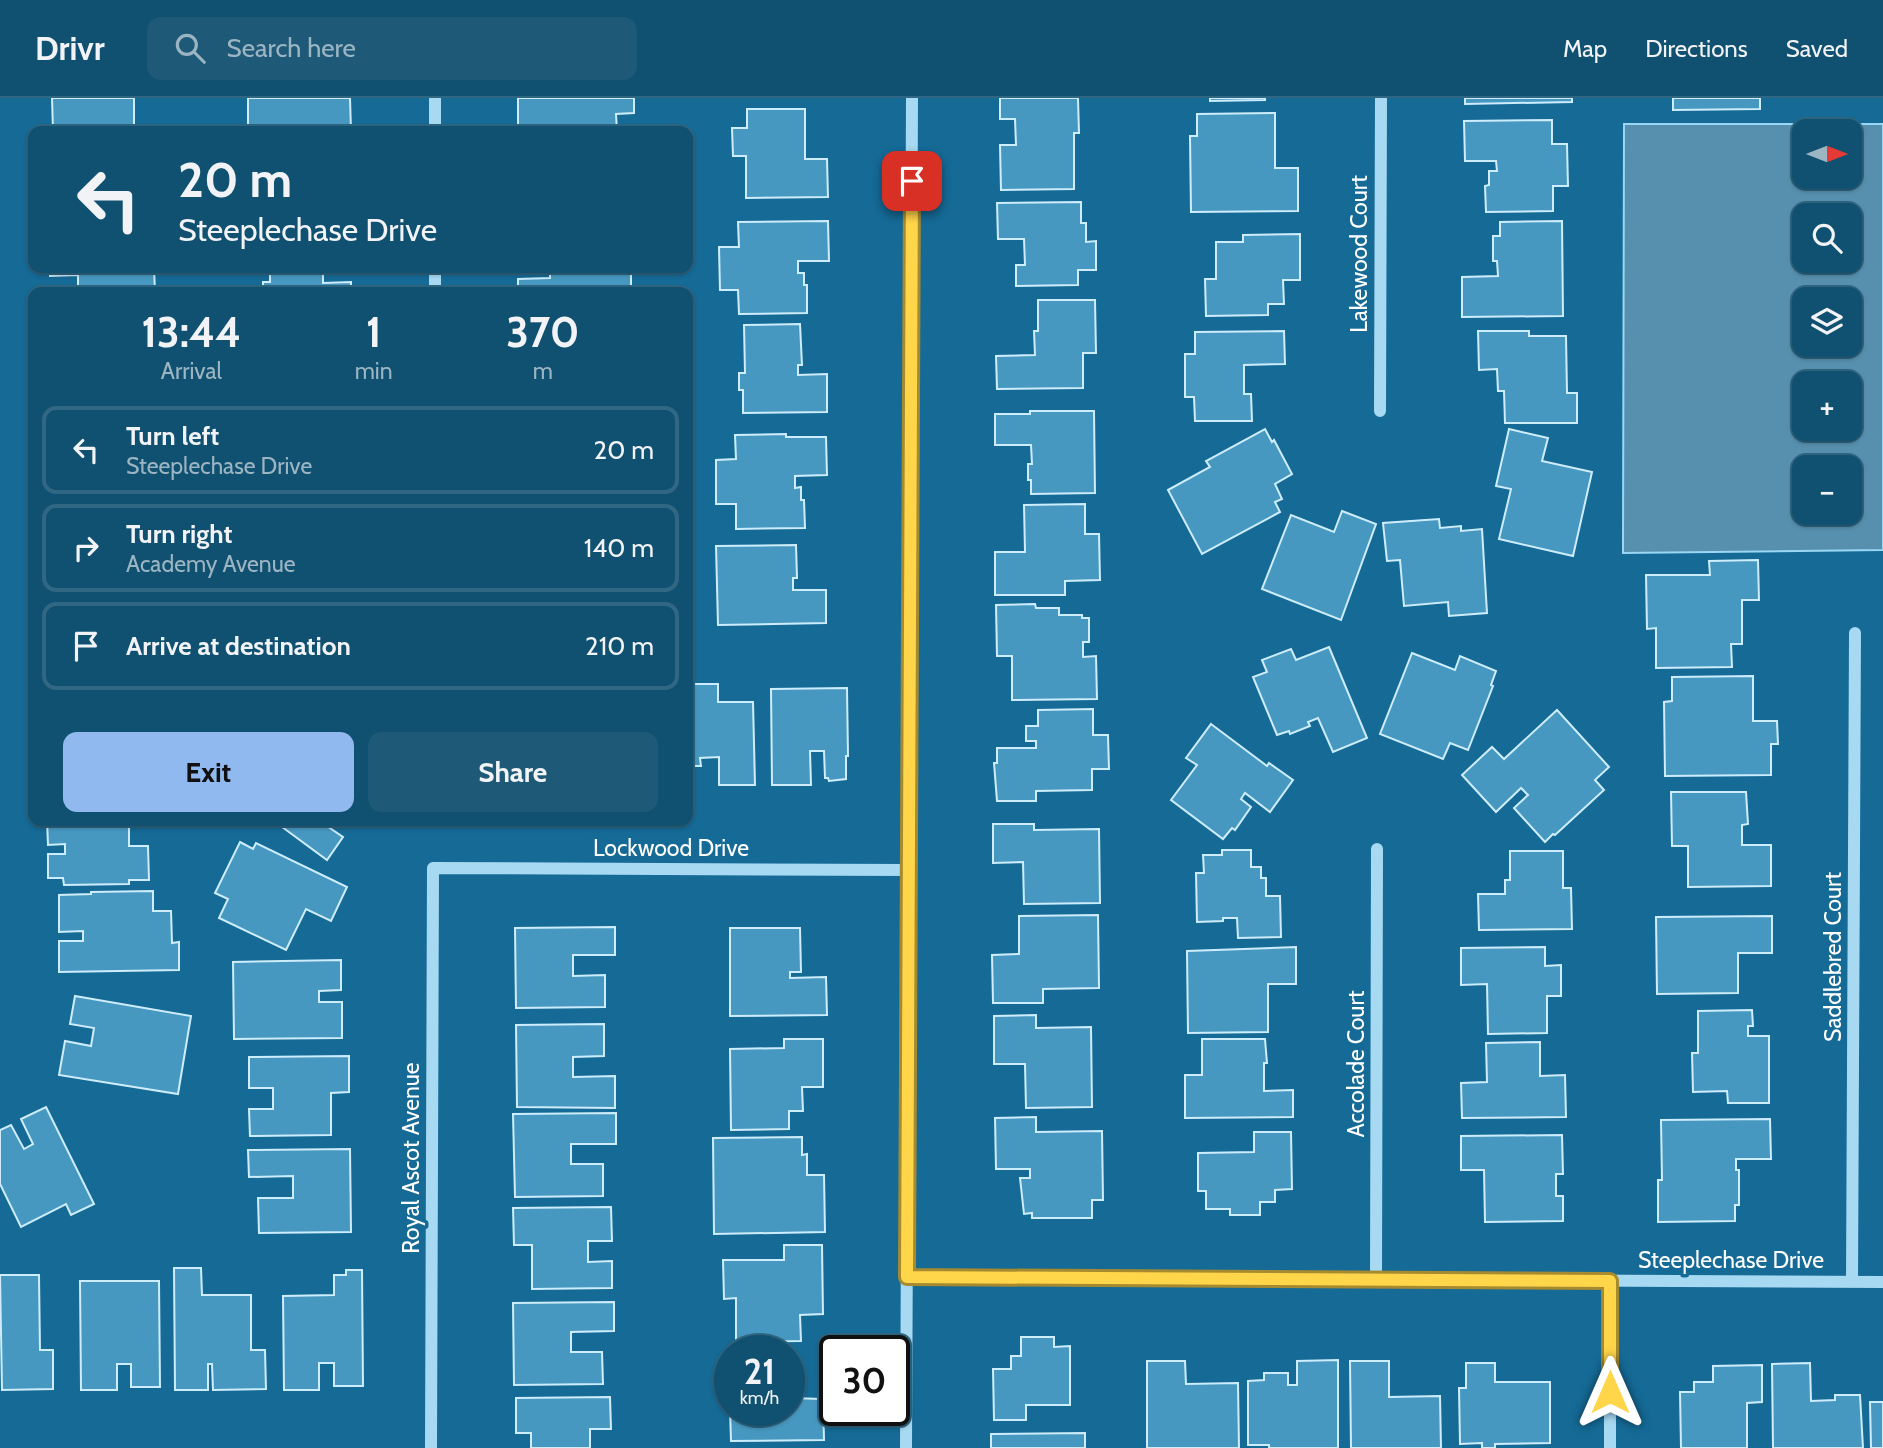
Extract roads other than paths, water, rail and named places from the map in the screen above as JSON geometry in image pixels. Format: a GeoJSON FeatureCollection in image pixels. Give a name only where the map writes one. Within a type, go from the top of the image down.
{"type":"FeatureCollection","features":[{"type":"Feature","properties":{"kind":"street"},"geometry":{"type":"LineString","coordinates":[[435,98],[435,126]]}},
{"type":"Feature","properties":{"kind":"street"},"geometry":{"type":"LineString","coordinates":[[906,1448],[912,98]]}},
{"type":"Feature","properties":{"kind":"street","name":"Lakewood Court"},"geometry":{"type":"LineString","coordinates":[[1380,411],[1381,98]]}},
{"type":"Feature","properties":{"kind":"street","name":"Saddlebred Court"},"geometry":{"type":"LineString","coordinates":[[1853,1282],[1855,633]]}},
{"type":"Feature","properties":{"kind":"street","name":"Accolade Court"},"geometry":{"type":"LineString","coordinates":[[1376,1279],[1377,849]]}},
{"type":"Feature","properties":{"kind":"street","name":"Lockwood Drive"},"geometry":{"type":"LineString","coordinates":[[433,868],[909,870]]}},
{"type":"Feature","properties":{"kind":"street","name":"Royal Ascot Avenue"},"geometry":{"type":"LineString","coordinates":[[431,1448],[433,868]]}},
{"type":"Feature","properties":{"kind":"street","name":"Steeplechase Drive"},"geometry":{"type":"LineString","coordinates":[[907,1277],[1883,1282]]}},
{"type":"Feature","properties":{"kind":"street"},"geometry":{"type":"LineString","coordinates":[[1610,1281],[1610,1448]]}},
{"type":"Feature","properties":{"kind":"water"},"geometry":{"type":"Polygon","coordinates":[[[1624,124],[1792,124],[1792,189],[1862,189],[1862,124],[1883,124],[1883,550],[1623,553],[1624,124]]]}}]}
